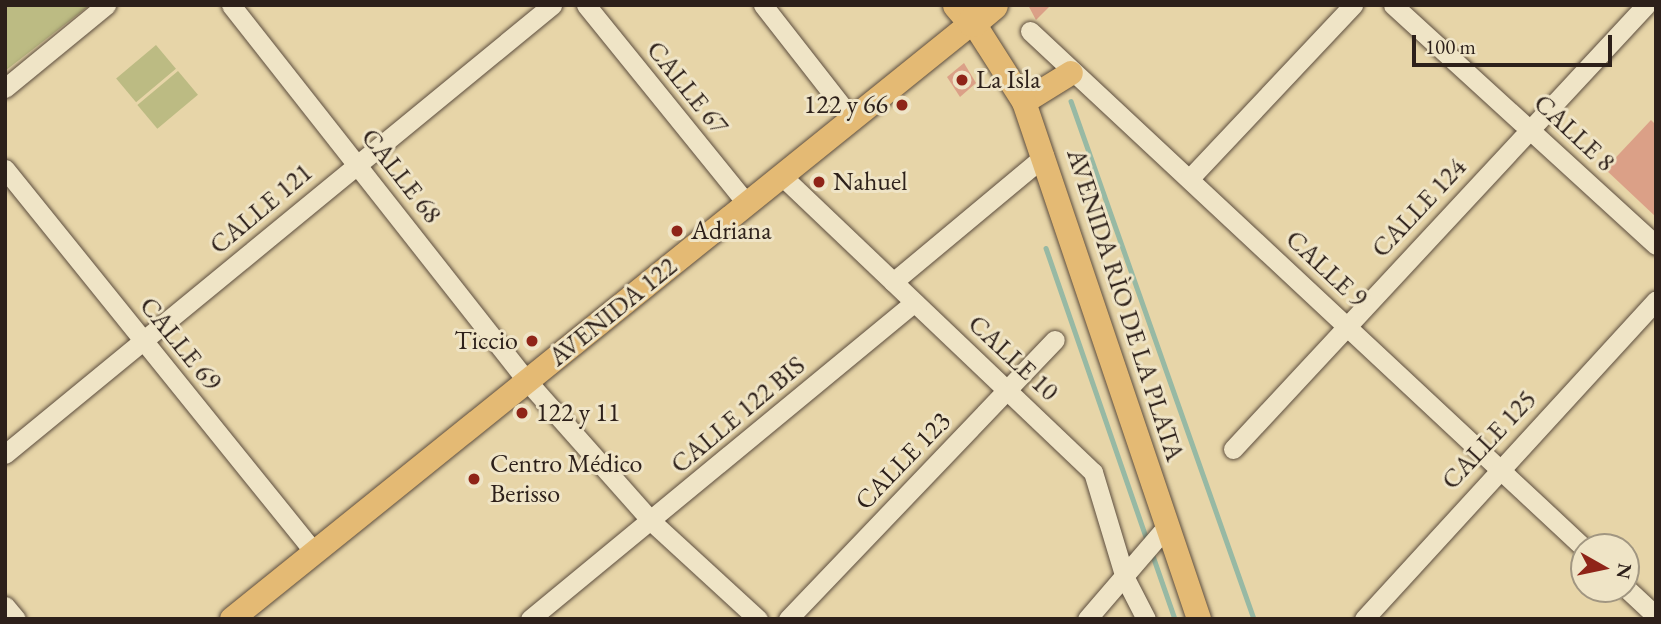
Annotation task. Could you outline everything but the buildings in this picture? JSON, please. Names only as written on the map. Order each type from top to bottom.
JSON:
[{"type":"main road","name":"AVENIDA 122","points":[[232,619],[852,120],[975,11]]},
{"type":"main road","name":"AVENIDA RÌO DE LA PLATA","points":[[975,11],[1024,102],[1044,156],[1161,533],[1199,619]]},
{"type":"main road","points":[[1024,102],[1071,73]]},
{"type":"street","points":[[5,88],[106,5]]},
{"type":"street","name":"CALLE 68","points":[[231,5],[527,381],[652,522],[758,619]]},
{"type":"street","name":"CALLE 121","points":[[5,454],[145,343],[357,162],[552,5]]},
{"type":"street","name":"CALLE 67","points":[[586,5],[747,204]]},
{"type":"street","points":[[763,5],[852,120]]},
{"type":"street","points":[[1190,178],[1353,5]]},
{"type":"street","name":"CALLE 8","points":[[1393,5],[1530,127],[1656,245]]},
{"type":"street","name":"CALLE 124","points":[[1233,449],[1530,127],[1647,5]]},
{"type":"street","name":"CALLE 9","points":[[1030,31],[1071,73],[1190,178],[1570,535]]},
{"type":"street","points":[[893,282],[1044,156]]},
{"type":"street","name":"CALLE 69","points":[[5,169],[314,552]]},
{"type":"street","name":"CALLE 10","points":[[782,176],[1008,388],[1093,472],[1131,571],[1146,619]]},
{"type":"street","name":"CALLE 125","points":[[1364,619],[1498,467],[1656,300]]},
{"type":"street","name":"CALLE 122 BIS","points":[[530,619],[652,522],[914,302]]},
{"type":"street","name":"CALLE 123","points":[[788,619],[1055,340]]},
{"type":"street","points":[[1087,619],[1161,533]]},
{"type":"street","points":[[1640,602],[1656,617]]},
{"type":"street","points":[[5,606],[16,619]]},
{"type":"shaded area","points":[[5,5],[90,5],[5,71]]},
{"type":"shaded area","points":[[156,45],[176,69],[136,102],[116,78]]},
{"type":"shaded area","points":[[178,71],[198,95],[157,129],[137,105]]},
{"type":"waterway","points":[[1071,101],[1254,619]]},
{"type":"waterway","points":[[1046,248],[1147,539]]},
{"type":"waterway","points":[[1152,553],[1175,619]]},
{"type":"place","name":"La Isla","points":[[962,80]]},
{"type":"place","name":"122 y 66","points":[[902,105]]},
{"type":"place","name":"Nahuel","points":[[819,182]]},
{"type":"place","name":"Adriana","points":[[677,231]]},
{"type":"place","name":"Ticcio","points":[[532,341]]},
{"type":"place","name":"122 y 11","points":[[522,413]]},
{"type":"place","name":"Centro Médico Berisso","points":[[474,479]]}]
